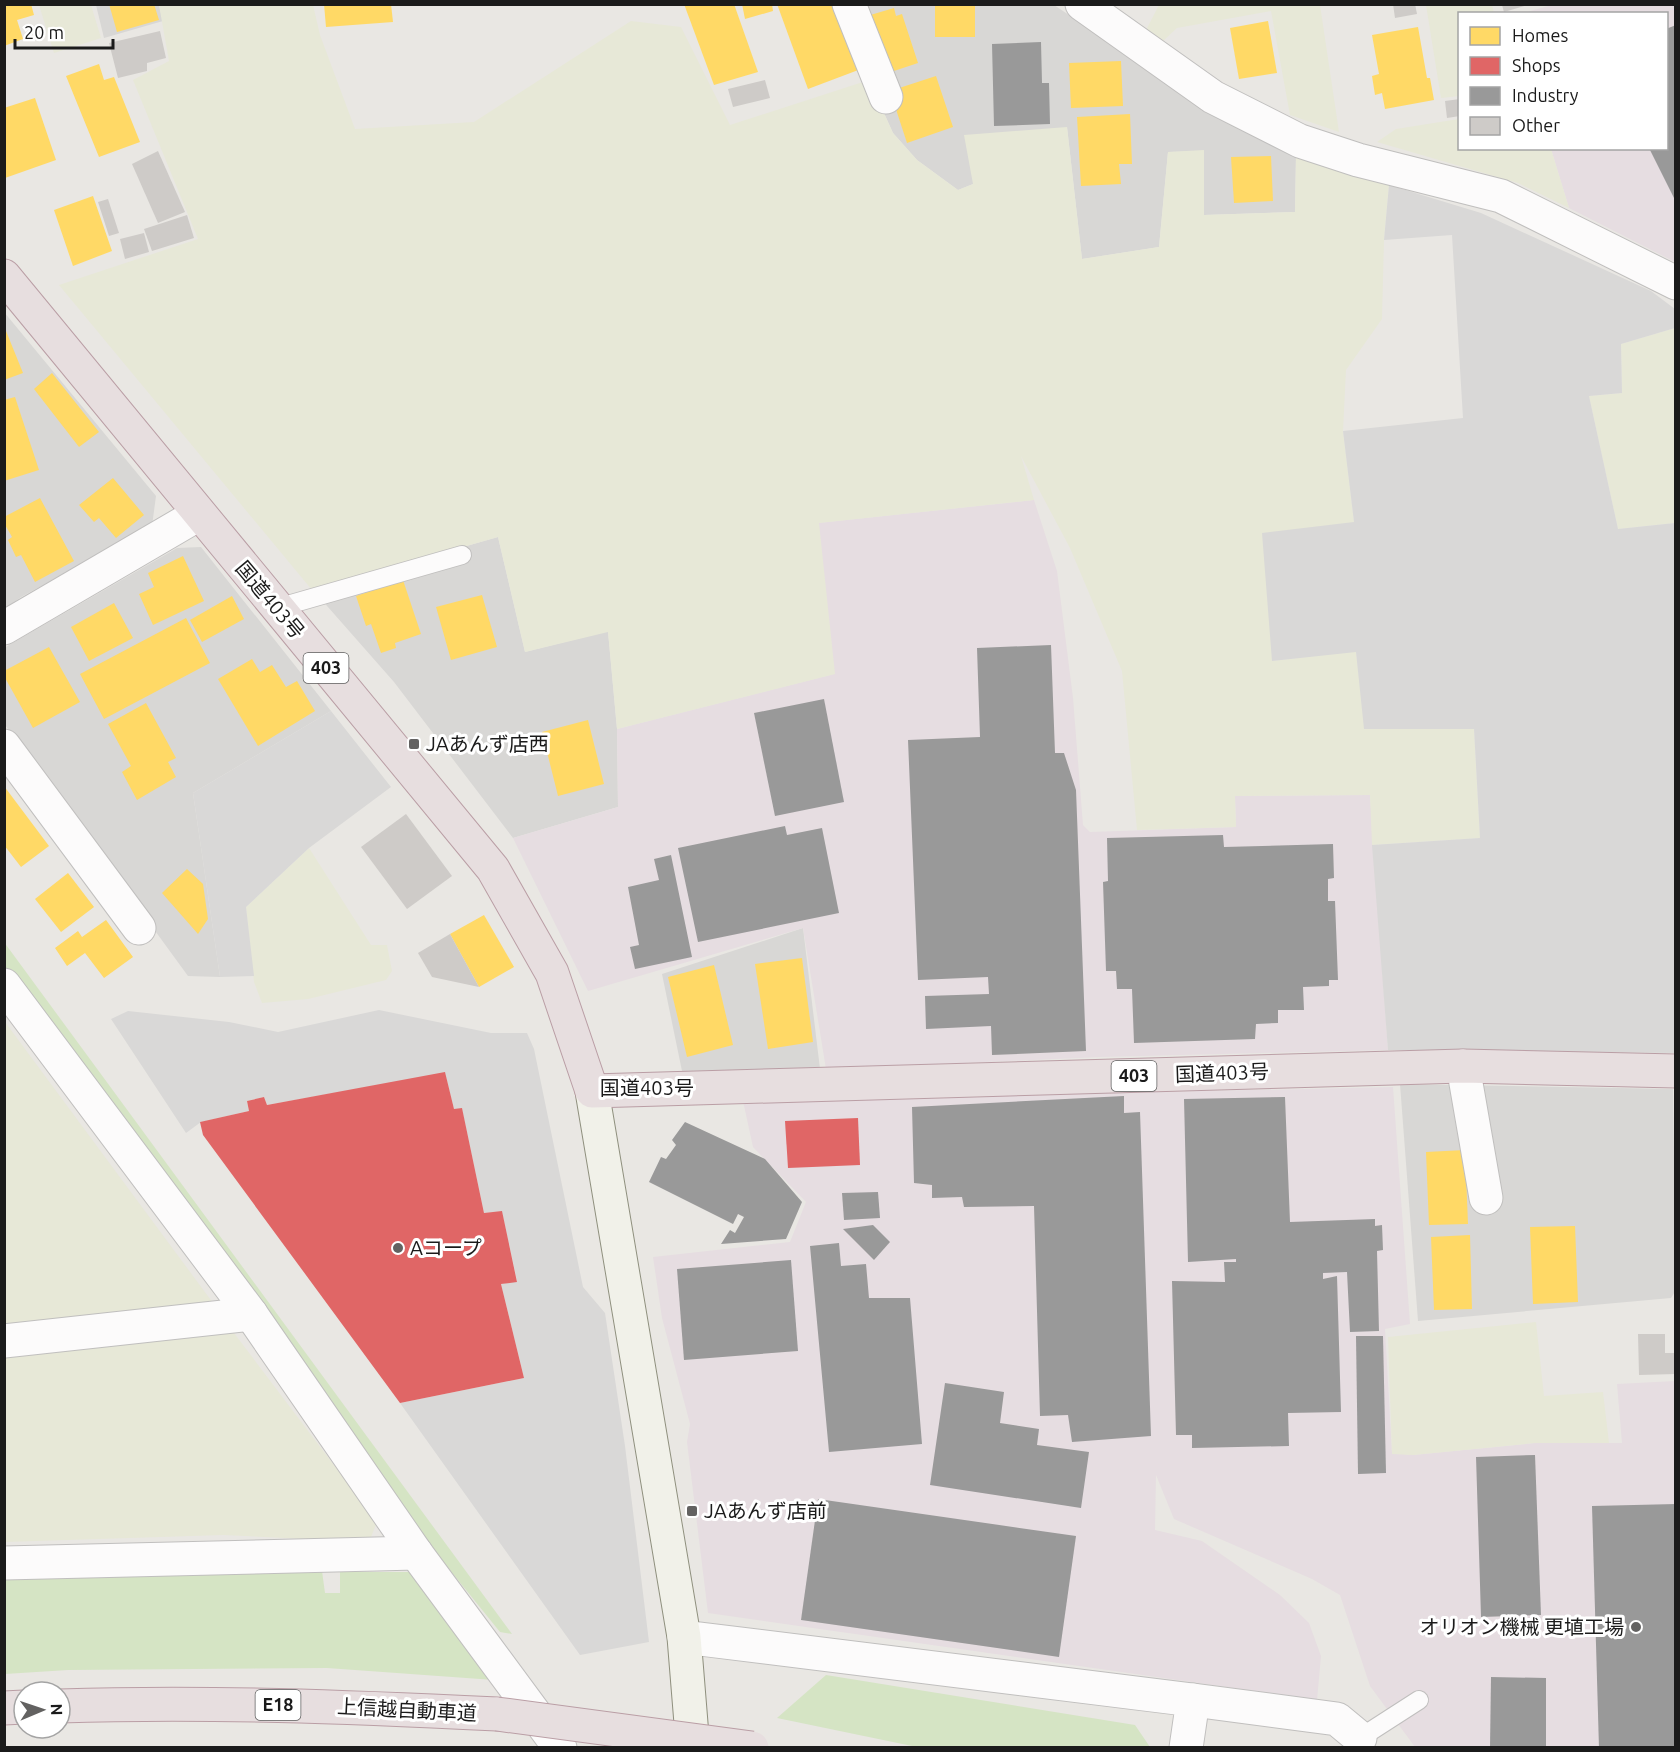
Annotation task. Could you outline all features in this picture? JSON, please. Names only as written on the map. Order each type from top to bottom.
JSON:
[{"type":"highway","name":"国道403号","points":[[4,276],[493,869],[552,973],[592,1091],[1463,1066],[1676,1071]]},
{"type":"highway","name":"上信越自動車道","points":[[72,1706],[320,1706],[496,1714],[635,1730],[752,1748]]},
{"type":"street","points":[[849,4],[886,98]]},
{"type":"street","points":[[1082,4],[1213,98],[1300,141],[1358,160],[1501,196],[1676,283]]},
{"type":"street","points":[[4,628],[199,514]]},
{"type":"street","points":[[4,746],[139,928]]},
{"type":"street","points":[[4,985],[251,1314],[416,1553],[560,1748]]},
{"type":"street","points":[[1463,1066],[1486,1198]]},
{"type":"street","points":[[592,1091],[684,1637],[693,1748]]},
{"type":"street","points":[[4,1341],[251,1314]]},
{"type":"street","points":[[4,1563],[416,1553]]},
{"type":"street","points":[[684,1637],[1337,1719],[1360,1738]]},
{"type":"street","points":[[1186,1748],[1193,1700]]},
{"type":"lane","points":[[277,608],[462,555]]},
{"type":"lane","points":[[1360,1738],[1419,1700]]},
{"type":"shaded area","points":[[96,5],[159,5],[163,21],[104,38]]},
{"type":"shaded area","points":[[853,5],[1054,5],[1132,57],[1296,155],[1295,212],[1204,215],[1204,151],[1168,152],[1159,247],[1082,259],[1067,127],[973,184],[958,190],[917,160],[893,133],[869,80]]},
{"type":"shaded area","points":[[1552,5],[1675,5],[1675,262],[1569,208],[1551,150],[1668,150],[1668,12],[1526,12]]},
{"type":"shaded area","points":[[1389,185],[1481,213],[1651,291],[1675,309],[1675,328],[1621,344],[1622,393],[1589,396],[1618,529],[1675,523],[1675,1053],[1388,1050],[1372,845],[1480,838],[1474,729],[1364,729],[1356,652],[1272,661],[1262,533],[1354,522],[1343,431],[1463,418],[1452,235],[1384,240]]},
{"type":"shaded area","points":[[4,312],[156,496],[152,526],[21,597],[5,609]]},
{"type":"shaded area","points":[[1034,500],[1057,571],[1073,698],[1083,825],[1090,832],[1236,827],[1235,796],[1370,795],[1388,1050],[1101,1057],[826,1069],[803,928],[588,991],[513,838],[618,807],[617,729],[834,674],[818,523]]},
{"type":"shaded area","points":[[498,537],[525,652],[608,631],[617,729],[618,807],[513,838],[394,682],[313,590]]},
{"type":"shaded area","points":[[201,547],[331,711],[193,793],[220,977],[188,976],[5,725],[4,648],[177,548]]},
{"type":"shaded area","points":[[331,711],[391,787],[309,848],[246,907],[254,976],[220,977],[193,793]]},
{"type":"shaded area","points":[[803,928],[820,1069],[682,1071],[662,974]]},
{"type":"shaded area","points":[[379,1010],[491,1033],[527,1033],[534,1049],[583,1287],[605,1313],[625,1446],[649,1642],[580,1655],[400,1403],[524,1378],[501,1284],[517,1281],[502,1212],[484,1213],[462,1109],[454,1109],[445,1073],[267,1105],[264,1097],[247,1101],[249,1111],[201,1122],[186,1133],[111,1019],[128,1011],[229,1022],[278,1032]]},
{"type":"shaded area","points":[[1400,1084],[1673,1089],[1676,1290],[1671,1298],[1418,1321]]},
{"type":"shaded area","points":[[1393,1087],[1410,1324],[1385,1329],[1392,1453],[1413,1455],[1535,1443],[1622,1443],[1617,1384],[1675,1381],[1675,1747],[1415,1747],[1370,1686],[1340,1595],[1312,1579],[1174,1519],[1156,1475],[1155,1530],[1202,1541],[1280,1595],[1309,1623],[1321,1656],[1317,1700],[708,1613],[687,1442],[690,1424],[662,1318],[653,1257],[790,1242],[806,1202],[753,1147],[743,1101]]},
{"type":"green space","points":[[39,5],[91,5],[101,38],[54,53]]},
{"type":"green space","points":[[159,5],[313,5],[320,35],[355,129],[474,122],[631,21],[681,27],[730,125],[869,80],[893,133],[917,160],[958,190],[973,184],[964,135],[1067,127],[1082,259],[1159,247],[1168,152],[1204,150],[1204,215],[1295,212],[1296,155],[1389,185],[1384,240],[1382,319],[1346,370],[1343,431],[1354,522],[1272,661],[1356,651],[1365,729],[1474,729],[1480,838],[1372,845],[1370,795],[1235,796],[1236,827],[1137,830],[1122,671],[1070,548],[1021,456],[1034,500],[819,523],[835,674],[617,729],[608,632],[525,652],[498,537],[312,590],[59,285],[198,239],[133,80],[169,61]]},
{"type":"green space","points":[[1159,5],[1320,5],[1339,132],[1290,115],[1271,11],[1177,28],[1162,42],[1146,30]]},
{"type":"green space","points":[[1426,5],[1492,5],[1494,12],[1458,12],[1458,96],[1441,98]]},
{"type":"green space","points":[[1458,119],[1458,150],[1551,150],[1569,208],[1518,183],[1377,142],[1396,129]]},
{"type":"green space","points":[[1675,328],[1675,523],[1618,529],[1589,396],[1622,393],[1621,344]]},
{"type":"green space","points":[[309,848],[371,945],[387,945],[392,971],[386,980],[308,999],[262,1003],[254,982],[246,907]]},
{"type":"green space","points":[[4,942],[512,1634],[500,1632],[432,1548],[5,970]]},
{"type":"green space","points":[[5,1022],[213,1303],[5,1325]]},
{"type":"green space","points":[[1536,1322],[1544,1396],[1603,1392],[1609,1443],[1535,1443],[1413,1455],[1392,1454],[1388,1337]]},
{"type":"green space","points":[[203,1331],[234,1333],[377,1522],[369,1542],[223,1535],[5,1542],[4,1354]]},
{"type":"green space","points":[[322,1571],[325,1593],[340,1593],[340,1572],[417,1572],[494,1680],[327,1668],[68,1670],[5,1674],[5,1578]]},
{"type":"green space","points":[[826,1675],[1135,1725],[1150,1747],[917,1747],[777,1718]]},
{"type":"building: Homes","points":[[4,4],[31,4],[34,15],[17,20],[23,39],[4,46]]},
{"type":"building: Homes","points":[[109,4],[154,4],[159,20],[117,32]]},
{"type":"building: Homes","points":[[324,4],[391,4],[393,22],[326,27]]},
{"type":"building: Homes","points":[[684,4],[734,4],[758,72],[714,85]]},
{"type":"building: Homes","points":[[742,4],[772,4],[773,11],[745,19]]},
{"type":"building: Homes","points":[[777,4],[835,4],[861,69],[808,89]]},
{"type":"building: Homes","points":[[935,5],[975,5],[975,37],[935,37]]},
{"type":"building: Homes","points":[[894,8],[896,16],[902,14],[918,63],[885,74],[867,16]]},
{"type":"building: Homes","points":[[1268,21],[1277,73],[1239,79],[1230,28]]},
{"type":"building: Homes","points":[[1418,27],[1427,78],[1430,78],[1434,100],[1385,109],[1382,93],[1375,95],[1372,76],[1379,74],[1372,35]]},
{"type":"building: Homes","points":[[1121,61],[1123,106],[1071,108],[1069,63]]},
{"type":"building: Homes","points":[[99,64],[104,80],[114,77],[140,142],[99,157],[66,76]]},
{"type":"building: Homes","points":[[936,76],[953,127],[907,143],[890,91]]},
{"type":"building: Homes","points":[[35,98],[56,160],[5,178],[4,108]]},
{"type":"building: Homes","points":[[1130,114],[1132,164],[1119,164],[1121,184],[1081,186],[1077,117]]},
{"type":"building: Homes","points":[[1271,156],[1273,201],[1234,203],[1231,157]]},
{"type":"building: Homes","points":[[93,196],[112,251],[73,266],[54,210]]},
{"type":"building: Homes","points":[[4,326],[23,373],[4,380]]},
{"type":"building: Homes","points":[[52,373],[99,432],[79,447],[34,389]]},
{"type":"building: Homes","points":[[15,397],[39,470],[4,481],[4,400]]},
{"type":"building: Homes","points":[[113,478],[144,515],[116,538],[99,518],[94,522],[79,505]]},
{"type":"building: Homes","points":[[40,498],[74,561],[35,582],[21,555],[16,557],[8,540],[12,537],[4,523],[4,517]]},
{"type":"building: Homes","points":[[183,556],[204,601],[153,625],[139,594],[154,587],[148,573]]},
{"type":"building: Homes","points":[[403,580],[421,634],[395,643],[396,648],[381,653],[371,624],[366,626],[356,596]]},
{"type":"building: Homes","points":[[482,595],[497,647],[451,660],[436,607]]},
{"type":"building: Homes","points":[[232,596],[244,619],[202,642],[190,620]]},
{"type":"building: Homes","points":[[114,603],[133,638],[89,661],[71,627]]},
{"type":"building: Homes","points":[[186,618],[210,663],[104,719],[80,674]]},
{"type":"building: Homes","points":[[49,647],[80,702],[33,728],[4,676],[4,671]]},
{"type":"building: Homes","points":[[252,659],[260,672],[272,665],[286,687],[297,681],[315,711],[258,746],[218,679]]},
{"type":"building: Homes","points":[[146,703],[176,758],[168,762],[176,777],[137,800],[122,772],[131,766],[108,724]]},
{"type":"building: Homes","points":[[588,720],[604,784],[558,796],[542,732]]},
{"type":"building: Homes","points":[[4,786],[49,846],[21,867],[4,845]]},
{"type":"building: Homes","points":[[187,869],[203,884],[208,919],[198,934],[162,893]]},
{"type":"building: Homes","points":[[68,873],[94,907],[61,932],[35,899]]},
{"type":"building: Homes","points":[[484,915],[514,967],[479,987],[450,934]]},
{"type":"building: Homes","points":[[106,920],[133,957],[104,978],[85,953],[67,966],[55,948],[78,931],[82,937]]},
{"type":"building: Homes","points":[[802,958],[813,1042],[768,1049],[755,964]]},
{"type":"building: Homes","points":[[714,965],[733,1045],[687,1057],[668,977]]},
{"type":"building: Homes","points":[[1465,1150],[1468,1224],[1429,1225],[1426,1152]]},
{"type":"building: Homes","points":[[1575,1226],[1578,1302],[1533,1304],[1530,1227]]},
{"type":"building: Homes","points":[[1470,1235],[1472,1309],[1434,1310],[1431,1237]]},
{"type":"building: Shops","name":"Aコープ","points":[[445,1072],[454,1109],[462,1108],[484,1213],[502,1211],[517,1282],[501,1284],[524,1378],[400,1403],[203,1135],[200,1122],[249,1111],[247,1101],[264,1097],[267,1105]]},
{"type":"building: Shops","points":[[858,1118],[860,1165],[788,1168],[785,1121]]},
{"type":"building: Industry","points":[[1676,25],[1676,202],[1650,150],[1668,150],[1668,28]]},
{"type":"building: Industry","points":[[1041,42],[1042,83],[1049,83],[1050,124],[994,126],[992,44]]},
{"type":"building: Industry","points":[[1051,645],[1055,753],[1064,753],[1076,790],[1086,1051],[992,1055],[991,1026],[926,1029],[925,996],[989,994],[988,977],[918,980],[908,740],[980,737],[977,648]]},
{"type":"building: Industry","points":[[824,699],[844,802],[775,816],[754,713]]},
{"type":"building: Industry","points":[[785,826],[787,835],[822,828],[839,913],[698,942],[678,848]]},
{"type":"building: Industry","points":[[1223,835],[1224,847],[1333,844],[1334,878],[1328,879],[1328,901],[1335,901],[1338,980],[1329,980],[1329,986],[1303,987],[1304,1010],[1278,1010],[1278,1023],[1256,1024],[1255,1039],[1134,1043],[1132,989],[1117,989],[1116,971],[1106,971],[1103,882],[1108,881],[1107,838]]},
{"type":"building: Industry","points":[[671,855],[692,957],[635,969],[630,947],[639,945],[628,887],[659,880],[654,859]]},
{"type":"building: Industry","points":[[1124,1096],[1124,1113],[1140,1112],[1151,1436],[1072,1442],[1068,1415],[1040,1416],[1034,1206],[964,1207],[962,1197],[932,1198],[932,1185],[914,1183],[912,1107]]},
{"type":"building: Industry","points":[[1285,1097],[1290,1222],[1375,1219],[1375,1226],[1382,1225],[1383,1250],[1377,1251],[1379,1331],[1350,1332],[1347,1272],[1323,1273],[1323,1279],[1337,1276],[1341,1412],[1288,1413],[1289,1446],[1192,1448],[1192,1435],[1176,1435],[1172,1281],[1225,1282],[1224,1262],[1236,1262],[1236,1259],[1188,1262],[1184,1099]]},
{"type":"building: Industry","points":[[685,1122],[765,1159],[802,1202],[786,1239],[721,1244],[730,1230],[735,1233],[744,1217],[738,1214],[733,1224],[649,1182],[661,1157],[666,1159],[676,1145],[672,1140]]},
{"type":"building: Industry","points":[[878,1192],[880,1218],[844,1220],[842,1193]]},
{"type":"building: Industry","points":[[873,1225],[890,1242],[874,1260],[843,1229]]},
{"type":"building: Industry","points":[[839,1243],[841,1266],[866,1264],[869,1298],[910,1298],[922,1444],[829,1452],[810,1246]]},
{"type":"building: Industry","points":[[791,1260],[798,1351],[684,1360],[677,1269]]},
{"type":"building: Industry","points":[[1356,1336],[1383,1336],[1386,1473],[1358,1474]]},
{"type":"building: Industry","points":[[945,1383],[1004,1392],[1000,1423],[1039,1429],[1037,1445],[1089,1452],[1081,1508],[930,1485]]},
{"type":"building: Industry","points":[[1535,1455],[1541,1615],[1481,1617],[1476,1457]]},
{"type":"building: Industry","points":[[818,1499],[1076,1536],[1059,1657],[801,1620]]},
{"type":"building: Industry","name":"オリオン機械 更埴工場","points":[[1676,1504],[1676,1748],[1599,1748],[1592,1506]]},
{"type":"building: Industry","points":[[1491,1677],[1546,1678],[1546,1748],[1490,1748]]},
{"type":"building: Other","points":[[1393,4],[1415,4],[1417,14],[1395,18]]},
{"type":"building: Other","points":[[1502,5],[1528,5],[1504,12]]},
{"type":"building: Other","points":[[160,31],[166,58],[147,63],[147,71],[118,78],[109,43]]},
{"type":"building: Other","points":[[765,80],[770,98],[733,107],[728,89]]},
{"type":"building: Other","points":[[1458,99],[1458,116],[1447,118],[1445,101]]},
{"type":"building: Other","points":[[158,151],[185,212],[158,223],[132,164]]},
{"type":"building: Other","points":[[108,199],[119,233],[109,236],[98,202]]},
{"type":"building: Other","points":[[187,215],[194,238],[152,251],[144,229]]},
{"type":"building: Other","points":[[144,233],[149,252],[125,259],[120,239]]},
{"type":"building: Other","points":[[406,814],[452,876],[407,909],[361,847]]},
{"type":"building: Other","points":[[450,934],[479,987],[432,977],[418,953]]},
{"type":"building: Other","points":[[1638,1334],[1665,1334],[1665,1353],[1676,1353],[1676,1374],[1639,1375]]},
{"type":"place","name":"JAあんず店西","points":[[414,744]]},
{"type":"place","name":"Aコープ","points":[[398,1248]]},
{"type":"place","name":"JAあんず店前","points":[[692,1511]]},
{"type":"place","name":"オリオン機械 更埴工場","points":[[1636,1627]]}]
